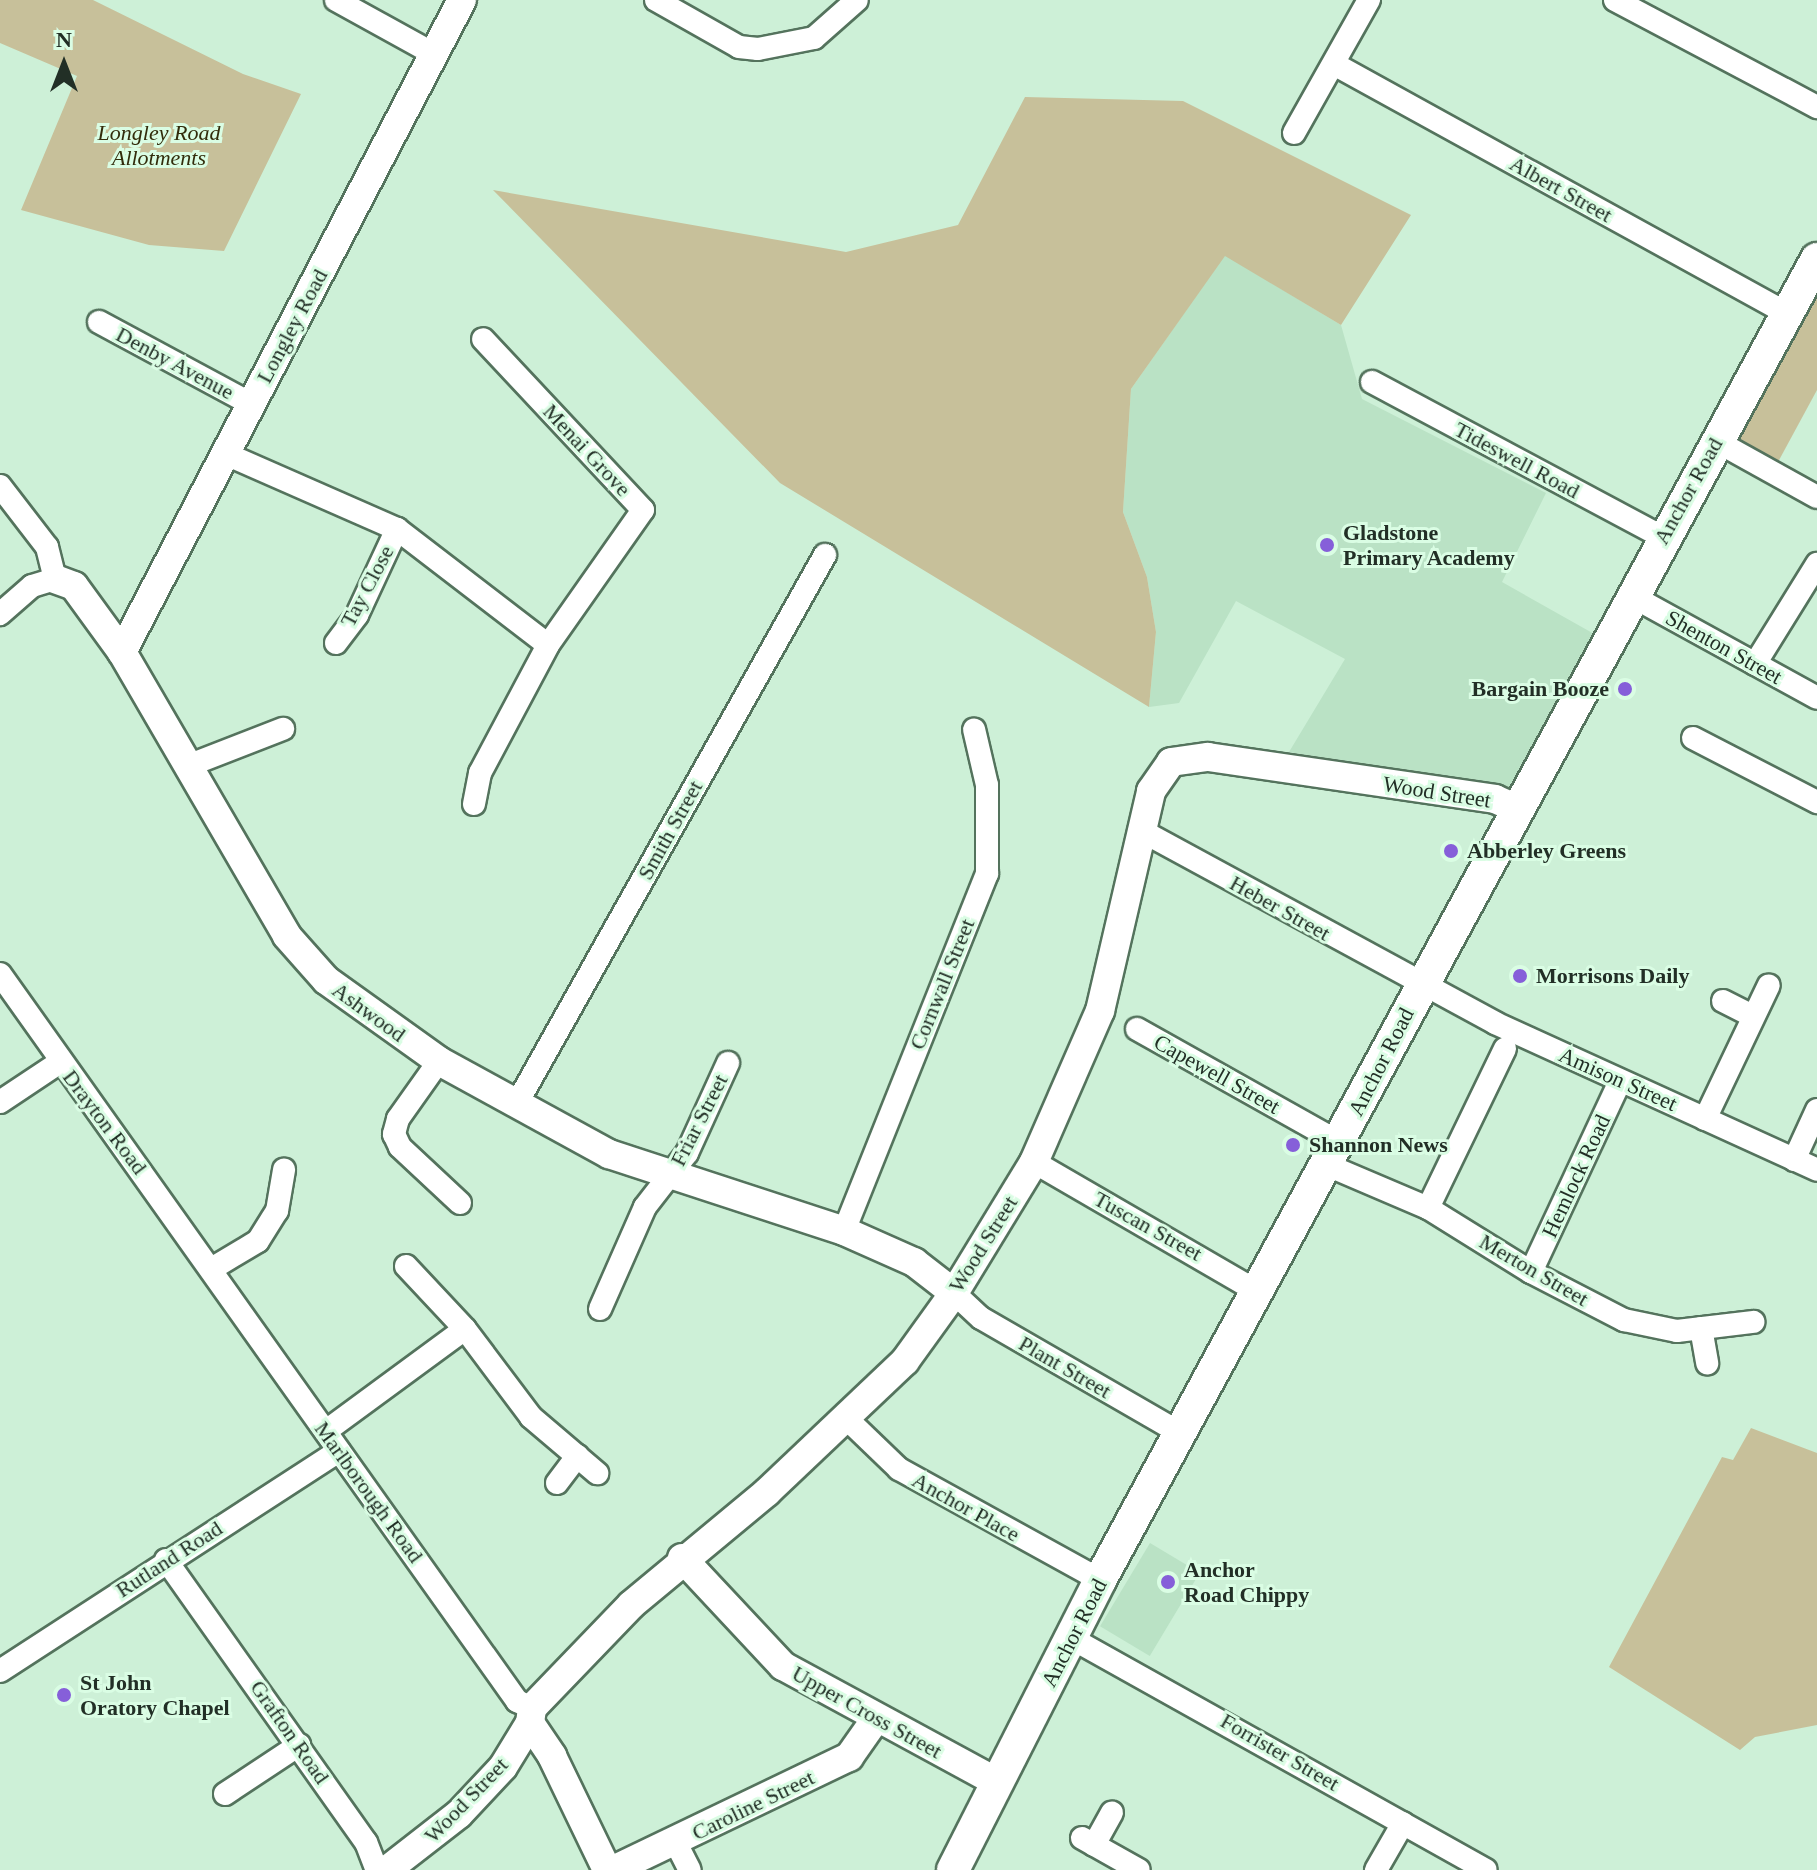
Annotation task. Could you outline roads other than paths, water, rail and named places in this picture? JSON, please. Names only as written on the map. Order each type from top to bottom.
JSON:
[{"type":"main road","name":"Anchor Road","points":[[953,1870],[1100,1580],[1260,1293],[1630,595],[1817,259]]},
{"type":"street","points":[[336,0],[434,54]]},
{"type":"street","name":"Longley Road","points":[[122,652],[462,0]]},
{"type":"street","points":[[656,0],[739,47],[758,49],[814,38],[857,0]]},
{"type":"street","points":[[1294,133],[1369,0]]},
{"type":"street","points":[[1615,0],[1817,107]]},
{"type":"street","name":"Albert Street","points":[[1334,64],[1788,314]]},
{"type":"street","name":"Denby Avenue","points":[[99,322],[251,404]]},
{"type":"street","name":"Menai Grove","points":[[474,804],[480,773],[548,645],[643,510],[483,339]]},
{"type":"street","name":"Tideswell Road","points":[[1372,382],[1662,537]]},
{"type":"street","points":[[1716,441],[1817,497]]},
{"type":"street","points":[[226,454],[397,529],[548,645]]},
{"type":"street","points":[[0,486],[47,547],[55,579],[32,586],[0,614]]},
{"type":"street","name":"Tay Close","points":[[336,643],[357,615],[397,529]]},
{"type":"street","name":"Smith Street","points":[[516,1105],[825,555]]},
{"type":"street","points":[[1755,664],[1817,564]]},
{"type":"street","name":"Ashwood","points":[[55,579],[74,586],[122,652],[287,936],[326,980],[439,1061],[609,1154],[669,1176],[768,1202],[844,1231],[914,1262],[954,1293]]},
{"type":"street","name":"Shenton Street","points":[[1630,595],[1817,698]]},
{"type":"street","points":[[190,765],[283,729]]},
{"type":"street","name":"Cornwall Street","points":[[844,1231],[987,874],[987,785],[974,729]]},
{"type":"street","points":[[1693,738],[1817,802]]},
{"type":"street","name":"Wood Street","points":[[387,1870],[459,1814],[503,1767],[531,1715],[682,1558],[767,1492],[905,1361],[954,1293],[1034,1162],[1100,1011],[1151,791],[1171,762],[1182,758],[1208,757],[1495,799],[1517,809]]},
{"type":"street","name":"Heber Street","points":[[1140,830],[1421,985]]},
{"type":"street","name":"Drayton Road","points":[[0,974],[60,1062],[213,1268]]},
{"type":"street","name":"Amison Street","points":[[1421,985],[1620,1081],[1817,1170]]},
{"type":"street","points":[[1705,1119],[1751,1015],[1769,985]]},
{"type":"street","points":[[1723,1001],[1751,1015]]},
{"type":"street","name":"Capewell Street","points":[[1137,1029],[1333,1154]]},
{"type":"street","points":[[1428,1208],[1505,1049]]},
{"type":"street","points":[[439,1061],[398,1119],[394,1134],[400,1147],[460,1203]]},
{"type":"street","points":[[0,1102],[60,1062]]},
{"type":"street","name":"Friar Street","points":[[600,1309],[645,1207],[687,1153],[728,1063]]},
{"type":"street","name":"Hemlock Road","points":[[1531,1272],[1620,1081]]},
{"type":"street","points":[[1794,1160],[1817,1110]]},
{"type":"street","name":"Merton Street","points":[[1333,1154],[1531,1272],[1624,1320],[1677,1331],[1753,1322]]},
{"type":"street","name":"Tuscan Street","points":[[1034,1162],[1260,1293]]},
{"type":"street","points":[[213,1268],[258,1241],[277,1211],[284,1170]]},
{"type":"street","points":[[406,1266],[465,1329],[531,1417],[597,1473]]},
{"type":"street","name":"Marlborough Road","points":[[213,1268],[339,1451],[517,1701],[531,1715]]},
{"type":"street","name":"Plant Street","points":[[954,1293],[981,1318],[1182,1434]]},
{"type":"street","points":[[1701,1328],[1707,1363]]},
{"type":"street","points":[[326,1431],[465,1329]]},
{"type":"street","name":"Anchor Place","points":[[845,1417],[899,1469],[1100,1580]]},
{"type":"street","name":"Rutland Road","points":[[0,1671],[166,1560],[339,1451]]},
{"type":"street","points":[[557,1483],[577,1456]]},
{"type":"street","name":"Upper Cross Street","points":[[682,1558],[783,1666],[875,1720],[997,1782]]},
{"type":"street","name":"Grafton Road","points":[[166,1560],[366,1842],[377,1870]]},
{"type":"street","name":"Forrister Street","points":[[1071,1638],[1486,1870]]},
{"type":"street","points":[[531,1715],[607,1870]]},
{"type":"street","name":"Caroline Street","points":[[613,1870],[676,1843],[849,1757],[875,1720]]},
{"type":"street","points":[[225,1794],[299,1745]]},
{"type":"street","points":[[1112,1813],[1088,1841],[1139,1870]]},
{"type":"street","points":[[1376,1870],[1403,1823]]},
{"type":"street","points":[[676,1843],[690,1870]]},
{"type":"place","name":"Gladstone Primary Academy","points":[[1327,545]]},
{"type":"place","name":"Bargain Booze","points":[[1625,689]]},
{"type":"place","name":"Abberley Greens","points":[[1451,851]]},
{"type":"place","name":"Morrisons Daily","points":[[1520,976]]},
{"type":"place","name":"Shannon News","points":[[1293,1145]]},
{"type":"place","name":"Anchor Road Chippy","points":[[1168,1582]]},
{"type":"place","name":"St John Oratory Chapel","points":[[64,1695]]},
{"type":"park label","name":"Longley Road Allotments","points":[[159,144]]}]
